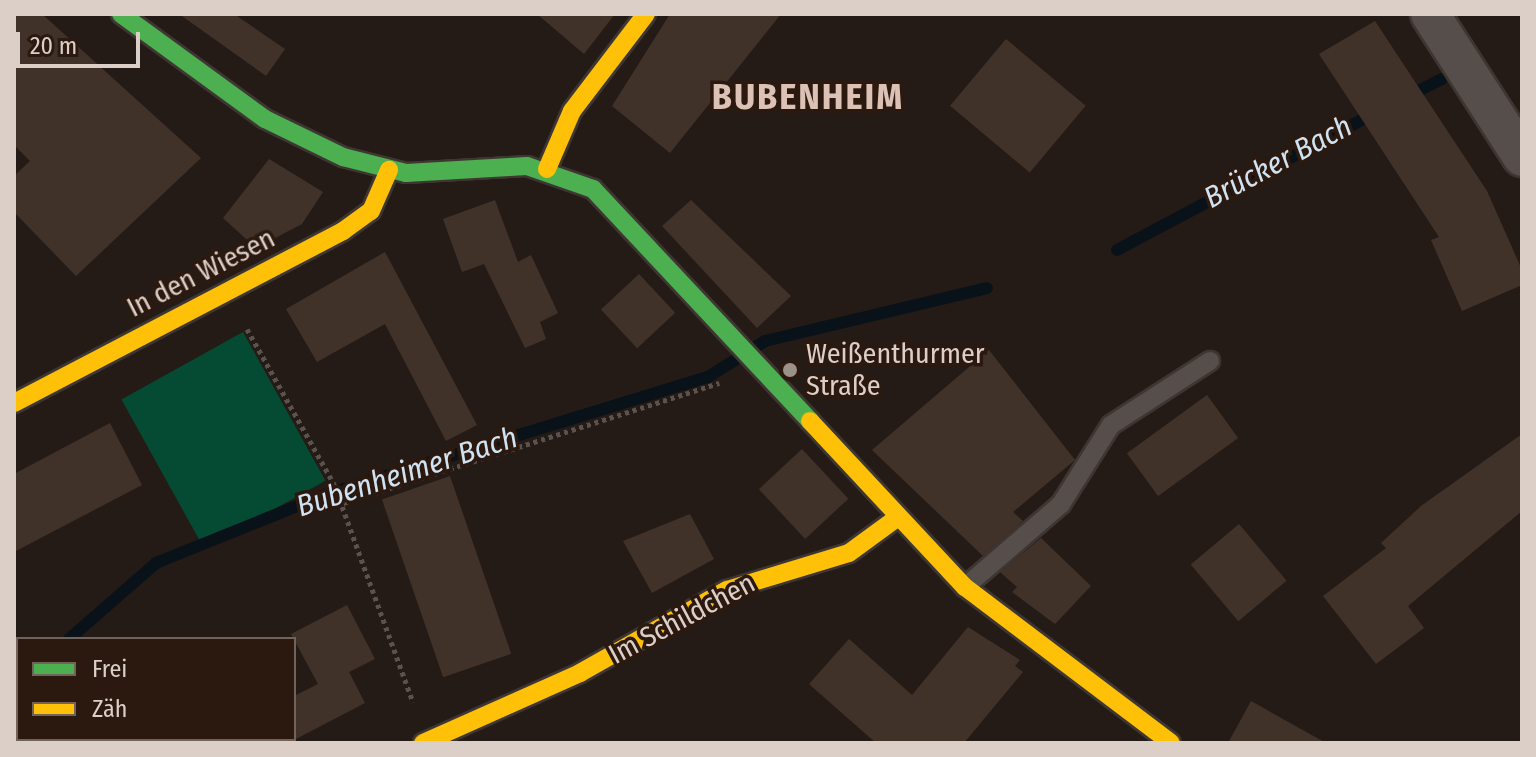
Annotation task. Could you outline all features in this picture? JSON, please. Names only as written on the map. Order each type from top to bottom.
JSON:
[{"type":"main road","points":[[121,14],[265,119],[319,148],[389,170],[547,169],[578,180],[605,201],[965,587],[1171,743]]},
{"type":"main road","points":[[547,169],[572,111],[646,14]]},
{"type":"main road","name":"In den Wiesen","points":[[14,403],[359,221],[379,199],[389,170]]},
{"type":"main road","name":"Im Schildchen","points":[[425,742],[468,734],[727,590],[849,553],[898,517]]},
{"type":"street","points":[[1430,14],[1522,157]]},
{"type":"lane","points":[[965,587],[1061,504],[1111,425],[1210,361]]},
{"type":"path","points":[[226,291],[334,484],[425,742]]},
{"type":"path","points":[[341,501],[760,370]]},
{"type":"green space","points":[[243,332],[325,481],[204,548],[121,399]]},
{"type":"building","points":[[14,14],[42,14],[201,158],[76,276],[14,212],[14,176],[30,161],[14,145]]},
{"type":"building","points":[[179,14],[234,14],[285,49],[266,76]]},
{"type":"building","points":[[537,14],[615,14],[584,54]]},
{"type":"building","points":[[670,14],[781,14],[670,153],[612,106]]},
{"type":"building","points":[[1375,21],[1487,191],[1522,270],[1522,285],[1462,311],[1431,240],[1439,237],[1319,54]]},
{"type":"building","points":[[1006,39],[1086,106],[1030,172],[950,106]]},
{"type":"building","points":[[269,159],[323,192],[302,224],[256,248],[223,218]]},
{"type":"building","points":[[495,200],[518,262],[531,255],[558,313],[540,322],[546,339],[525,348],[484,264],[462,272],[443,219]]},
{"type":"building","points":[[691,200],[791,296],[757,328],[662,226]]},
{"type":"building","points":[[385,252],[477,425],[446,441],[385,324],[317,362],[286,309]]},
{"type":"building","points":[[639,274],[675,313],[637,348],[601,309]]},
{"type":"building","points":[[989,350],[1075,460],[1013,512],[1023,521],[983,556],[872,450]]},
{"type":"building","points":[[1207,395],[1238,438],[1158,496],[1127,453]]},
{"type":"building","points":[[110,423],[142,485],[14,552],[14,474]]},
{"type":"building","points":[[1522,434],[1522,511],[1408,606],[1424,628],[1376,664],[1323,596],[1386,548],[1381,543],[1421,506]]},
{"type":"building","points":[[802,449],[848,499],[805,539],[759,489]]},
{"type":"building","points":[[450,476],[511,654],[443,677],[382,499]]},
{"type":"building","points":[[690,514],[714,559],[652,593],[623,541]]},
{"type":"building","points":[[1239,524],[1287,581],[1238,621],[1191,564]]},
{"type":"building","points":[[1041,538],[1091,586],[1055,624],[1012,592],[1017,587],[1000,572]]},
{"type":"building","points":[[347,605],[375,659],[349,672],[365,703],[296,739],[296,695],[318,684],[296,643],[296,637],[291,634]]},
{"type":"building","points":[[968,627],[1020,660],[1015,666],[1023,672],[964,743],[876,743],[809,684],[849,639],[912,695]]},
{"type":"building","points":[[1251,701],[1326,743],[1228,743]]},
{"type":"waterway","name":"Brücker Bach","points":[[1406,97],[1442,79]]},
{"type":"waterway","name":"Brücker Bach","points":[[1117,250],[1375,113]]},
{"type":"waterway","name":"Bubenheimer Bach","points":[[71,637],[156,563],[324,495],[708,377],[765,341],[987,288]]},
{"type":"traffic: fast","points":[[121,14],[265,119],[343,157],[406,173],[527,166],[593,189],[810,421]]},
{"type":"traffic: slow","points":[[547,169],[572,111],[646,14]]},
{"type":"traffic: slow","points":[[14,403],[343,231],[371,211],[389,170]]},
{"type":"traffic: slow","points":[[810,421],[965,587],[1171,743]]},
{"type":"traffic: slow","points":[[423,743],[580,673],[727,590],[849,553],[898,517]]},
{"type":"place","name":"Weißenthurmer Straße","points":[[790,370]]},
{"type":"district","name":"BUBENHEIM","points":[[808,98]]}]
